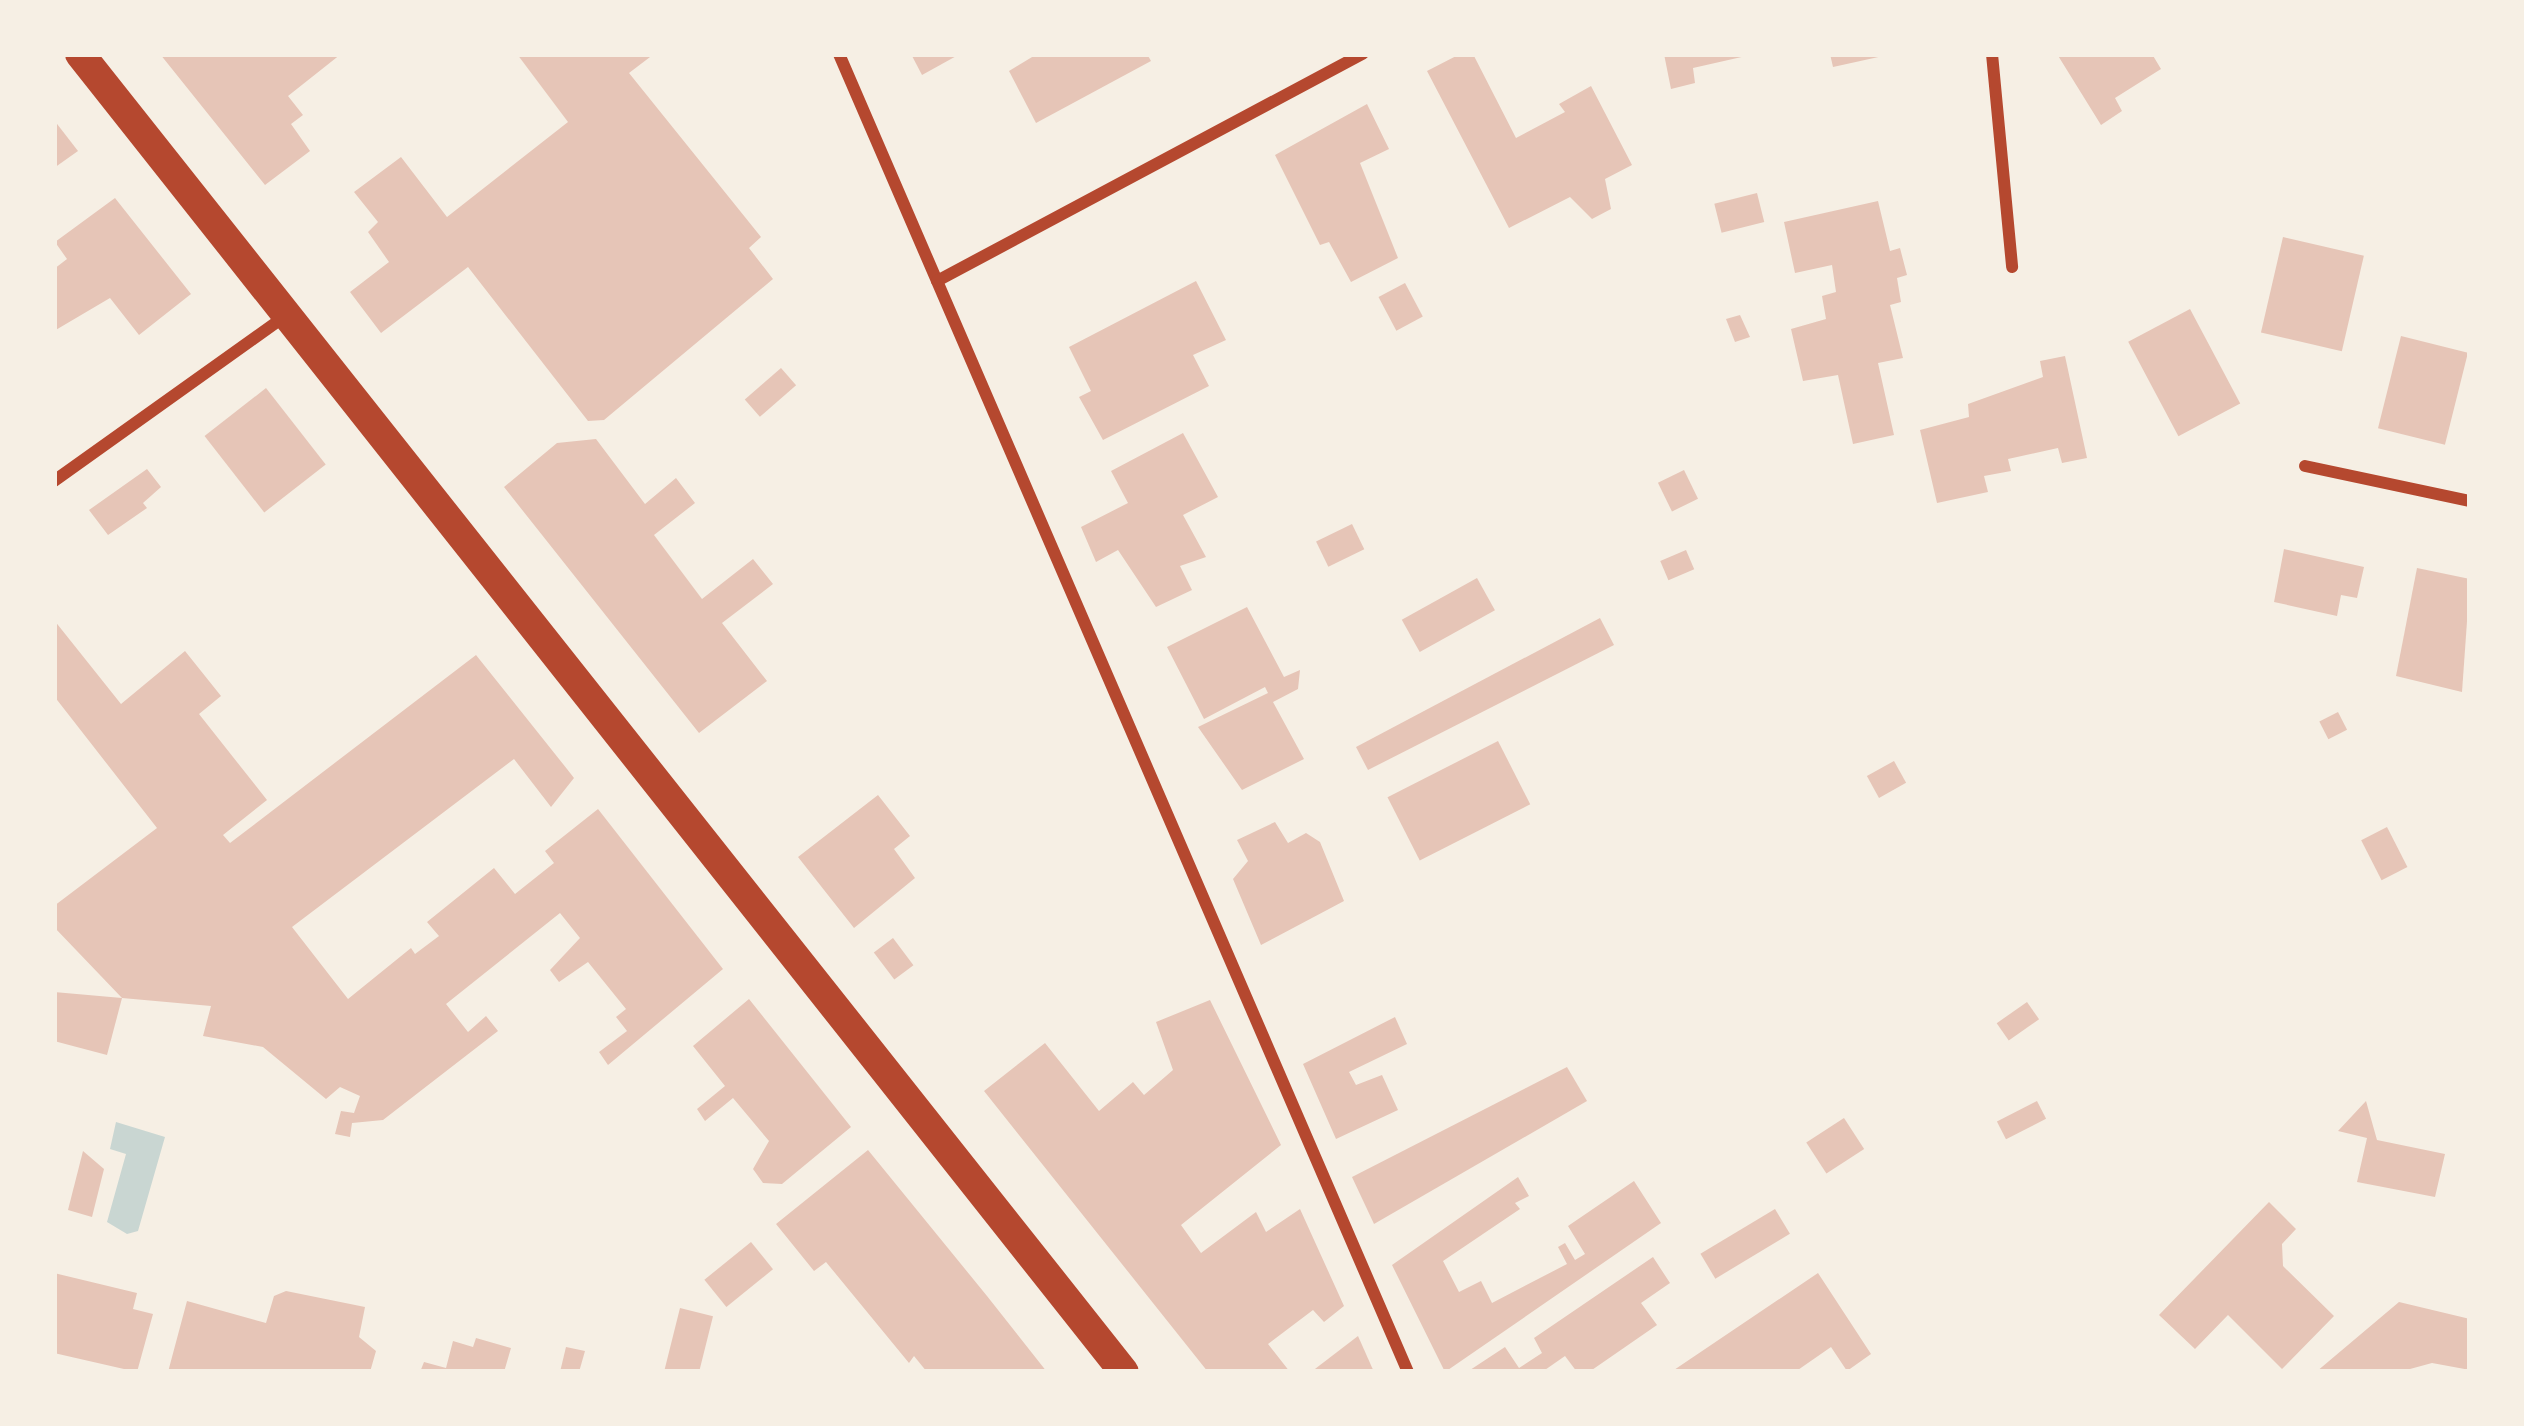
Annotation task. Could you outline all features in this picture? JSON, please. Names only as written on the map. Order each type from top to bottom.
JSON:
[{"type":"main road","points":[[80,54],[1124,1372]]},
{"type":"street","points":[[839,54],[1408,1372]]},
{"type":"street","points":[[937,281],[1363,54]]},
{"type":"street","points":[[1992,54],[2012,267]]},
{"type":"street","points":[[54,481],[287,315]]},
{"type":"street","points":[[2305,466],[2470,501]]},
{"type":"shaded area","points":[[116,1122],[165,1137],[138,1231],[127,1234],[107,1222],[126,1154],[110,1149]]},
{"type":"building","points":[[160,54],[341,54],[288,96],[303,115],[291,124],[310,151],[265,185]]},
{"type":"building","points":[[517,54],[654,54],[629,73],[761,237],[749,248],[773,279],[604,420],[588,421],[468,267],[381,333],[350,292],[389,262],[368,232],[378,222],[354,192],[401,157],[447,217],[568,122]]},
{"type":"building","points":[[911,54],[960,54],[922,75]]},
{"type":"building","points":[[1037,54],[1147,54],[1151,61],[1036,123],[1009,71]]},
{"type":"building","points":[[1460,54],[1473,54],[1516,138],[1565,112],[1559,104],[1591,86],[1632,165],[1605,179],[1611,209],[1592,219],[1570,197],[1509,228],[1427,71]]},
{"type":"building","points":[[1664,54],[1746,56],[1693,68],[1695,83],[1671,89]]},
{"type":"building","points":[[1830,54],[1883,54],[1883,56],[1833,67]]},
{"type":"building","points":[[2057,54],[2152,54],[2161,69],[2115,98],[2122,111],[2101,125]]},
{"type":"building","points":[[1367,104],[1389,149],[1360,163],[1398,258],[1351,282],[1329,242],[1320,245],[1275,155]]},
{"type":"building","points":[[54,120],[78,151],[54,168]]},
{"type":"building","points":[[1757,193],[1764,222],[1722,233],[1714,204]]},
{"type":"building","points":[[115,198],[191,294],[139,335],[110,298],[54,331],[54,269],[67,259],[55,242]]},
{"type":"building","points":[[1878,201],[1890,251],[1900,248],[1907,275],[1897,278],[1901,302],[1890,305],[1903,358],[1878,363],[1894,435],[1853,444],[1838,375],[1803,381],[1791,329],[1826,319],[1822,296],[1836,292],[1832,265],[1795,273],[1784,222]]},
{"type":"building","points":[[2283,237],[2364,256],[2342,351],[2261,332]]},
{"type":"building","points":[[1196,281],[1226,340],[1193,355],[1209,386],[1103,440],[1079,397],[1091,391],[1069,347]]},
{"type":"building","points":[[1405,283],[1423,317],[1396,331],[1379,297]]},
{"type":"building","points":[[2190,309],[2240,403],[2178,436],[2128,342]]},
{"type":"building","points":[[1740,315],[1750,337],[1735,342],[1726,319]]},
{"type":"building","points":[[2401,336],[2468,353],[2445,445],[2378,428]]},
{"type":"building","points":[[2065,356],[2087,458],[2062,463],[2058,448],[2008,459],[2011,471],[1984,476],[1988,492],[1937,503],[1920,430],[1969,417],[1968,404],[2043,377],[2040,361]]},
{"type":"building","points":[[781,368],[796,385],[760,417],[745,399]]},
{"type":"building","points":[[266,388],[326,464],[264,512],[205,436]]},
{"type":"building","points":[[1183,433],[1218,497],[1183,515],[1206,557],[1180,566],[1192,590],[1156,607],[1118,550],[1096,562],[1081,527],[1128,503],[1111,471]]},
{"type":"building","points":[[596,439],[645,504],[676,478],[695,503],[654,535],[702,599],[753,559],[773,584],[722,623],[767,681],[699,733],[504,487],[557,443]]},
{"type":"building","points":[[147,469],[161,487],[143,503],[147,508],[108,535],[89,510]]},
{"type":"building","points":[[1684,470],[1698,499],[1672,511],[1658,483]]},
{"type":"building","points":[[1352,524],[1364,549],[1328,567],[1316,542]]},
{"type":"building","points":[[2284,549],[2364,567],[2357,598],[2341,595],[2337,616],[2274,602]]},
{"type":"building","points":[[1686,550],[1694,569],[1668,580],[1660,561]]},
{"type":"building","points":[[2417,568],[2470,579],[2462,692],[2396,676]]},
{"type":"building","points":[[1477,578],[1495,610],[1420,652],[1402,620]]},
{"type":"building","points":[[1247,607],[1284,677],[1300,670],[1298,689],[1273,702],[1304,759],[1242,790],[1198,727],[1268,693],[1265,687],[1204,719],[1167,647]]},
{"type":"building","points":[[1600,618],[1614,645],[1368,770],[1356,747]]},
{"type":"building","points":[[54,620],[121,704],[185,651],[221,696],[199,714],[267,800],[223,835],[230,843],[476,655],[574,778],[551,807],[514,759],[292,927],[348,999],[411,948],[415,954],[439,936],[427,922],[494,868],[515,894],[554,863],[545,851],[598,809],[723,969],[608,1065],[599,1052],[627,1031],[616,1017],[626,1009],[588,962],[559,982],[550,970],[580,938],[560,913],[446,1004],[468,1032],[486,1016],[498,1031],[383,1120],[352,1123],[350,1137],[335,1134],[341,1111],[354,1113],[360,1096],[340,1087],[326,1099],[263,1047],[203,1036],[211,1006],[122,998],[54,927],[54,906],[157,828],[54,696]]},
{"type":"building","points":[[2338,712],[2347,730],[2328,739],[2319,722]]},
{"type":"building","points":[[1498,741],[1530,804],[1420,861],[1388,797]]},
{"type":"building","points":[[1894,761],[1906,783],[1879,798],[1867,776]]},
{"type":"building","points":[[878,795],[910,836],[894,849],[915,878],[854,928],[798,857]]},
{"type":"building","points":[[1275,822],[1288,843],[1306,833],[1320,842],[1344,901],[1261,945],[1233,879],[1248,861],[1237,840]]},
{"type":"building","points":[[2387,827],[2407,867],[2382,880],[2361,840]]},
{"type":"building","points":[[893,938],[913,965],[894,980],[874,952]]},
{"type":"building","points":[[54,992],[122,998],[107,1055],[54,1041]]},
{"type":"building","points":[[749,999],[851,1127],[782,1184],[763,1183],[753,1169],[769,1141],[733,1098],[705,1121],[697,1109],[725,1086],[693,1046]]},
{"type":"building","points":[[1210,1000],[1281,1145],[1181,1225],[1201,1253],[1256,1212],[1266,1232],[1300,1209],[1344,1306],[1324,1322],[1313,1310],[1268,1344],[1290,1372],[1208,1372],[984,1091],[1045,1043],[1099,1111],[1133,1082],[1144,1095],[1173,1070],[1156,1022]]},
{"type":"building","points":[[2027,1002],[2039,1019],[2009,1040],[1997,1023]]},
{"type":"building","points":[[1395,1017],[1407,1044],[1349,1072],[1356,1085],[1382,1075],[1398,1110],[1336,1139],[1303,1064]]},
{"type":"building","points":[[1567,1067],[1587,1101],[1374,1224],[1352,1177]]},
{"type":"building","points":[[2037,1101],[2046,1119],[2006,1139],[1997,1121]]},
{"type":"building","points":[[2366,1101],[2377,1140],[2445,1154],[2435,1197],[2357,1182],[2367,1138],[2338,1131]]},
{"type":"building","points":[[1844,1118],[1864,1149],[1826,1174],[1806,1143]]},
{"type":"building","points":[[868,1150],[1047,1372],[927,1372],[914,1356],[909,1363],[826,1262],[814,1271],[776,1224]]},
{"type":"building","points":[[83,1151],[104,1169],[92,1217],[68,1210]]},
{"type":"building","points":[[1518,1177],[1529,1196],[1515,1203],[1520,1209],[1443,1261],[1459,1292],[1481,1281],[1492,1303],[1567,1264],[1558,1247],[1565,1243],[1575,1260],[1585,1254],[1568,1226],[1634,1181],[1661,1223],[1445,1372],[1392,1265]]},
{"type":"building","points":[[2269,1202],[2296,1229],[2282,1244],[2283,1266],[2334,1316],[2282,1369],[2228,1315],[2195,1349],[2159,1315]]},
{"type":"building","points":[[1775,1209],[1790,1234],[1715,1279],[1700,1254]]},
{"type":"building","points":[[751,1242],[773,1269],[726,1307],[704,1280]]},
{"type":"building","points":[[1653,1257],[1670,1283],[1641,1303],[1657,1325],[1589,1372],[1577,1372],[1565,1356],[1542,1372],[1467,1372],[1505,1347],[1519,1368],[1542,1353],[1534,1338]]},
{"type":"building","points":[[54,1273],[137,1293],[133,1309],[153,1314],[137,1372],[54,1353]]},
{"type":"building","points":[[1818,1273],[1871,1354],[1847,1371],[1831,1347],[1795,1372],[1671,1372]]},
{"type":"building","points":[[286,1291],[365,1307],[359,1337],[376,1351],[370,1372],[168,1372],[187,1301],[266,1323],[274,1296]]},
{"type":"building","points":[[2399,1302],[2470,1319],[2470,1370],[2432,1363],[2399,1372],[2316,1372]]},
{"type":"building","points":[[680,1308],[713,1316],[699,1372],[664,1372]]},
{"type":"building","points":[[1358,1336],[1374,1372],[1311,1372]]},
{"type":"building","points":[[476,1338],[511,1348],[504,1372],[420,1372],[424,1362],[446,1368],[453,1341],[473,1347]]},
{"type":"building","points":[[566,1347],[585,1351],[579,1372],[560,1372]]}]
